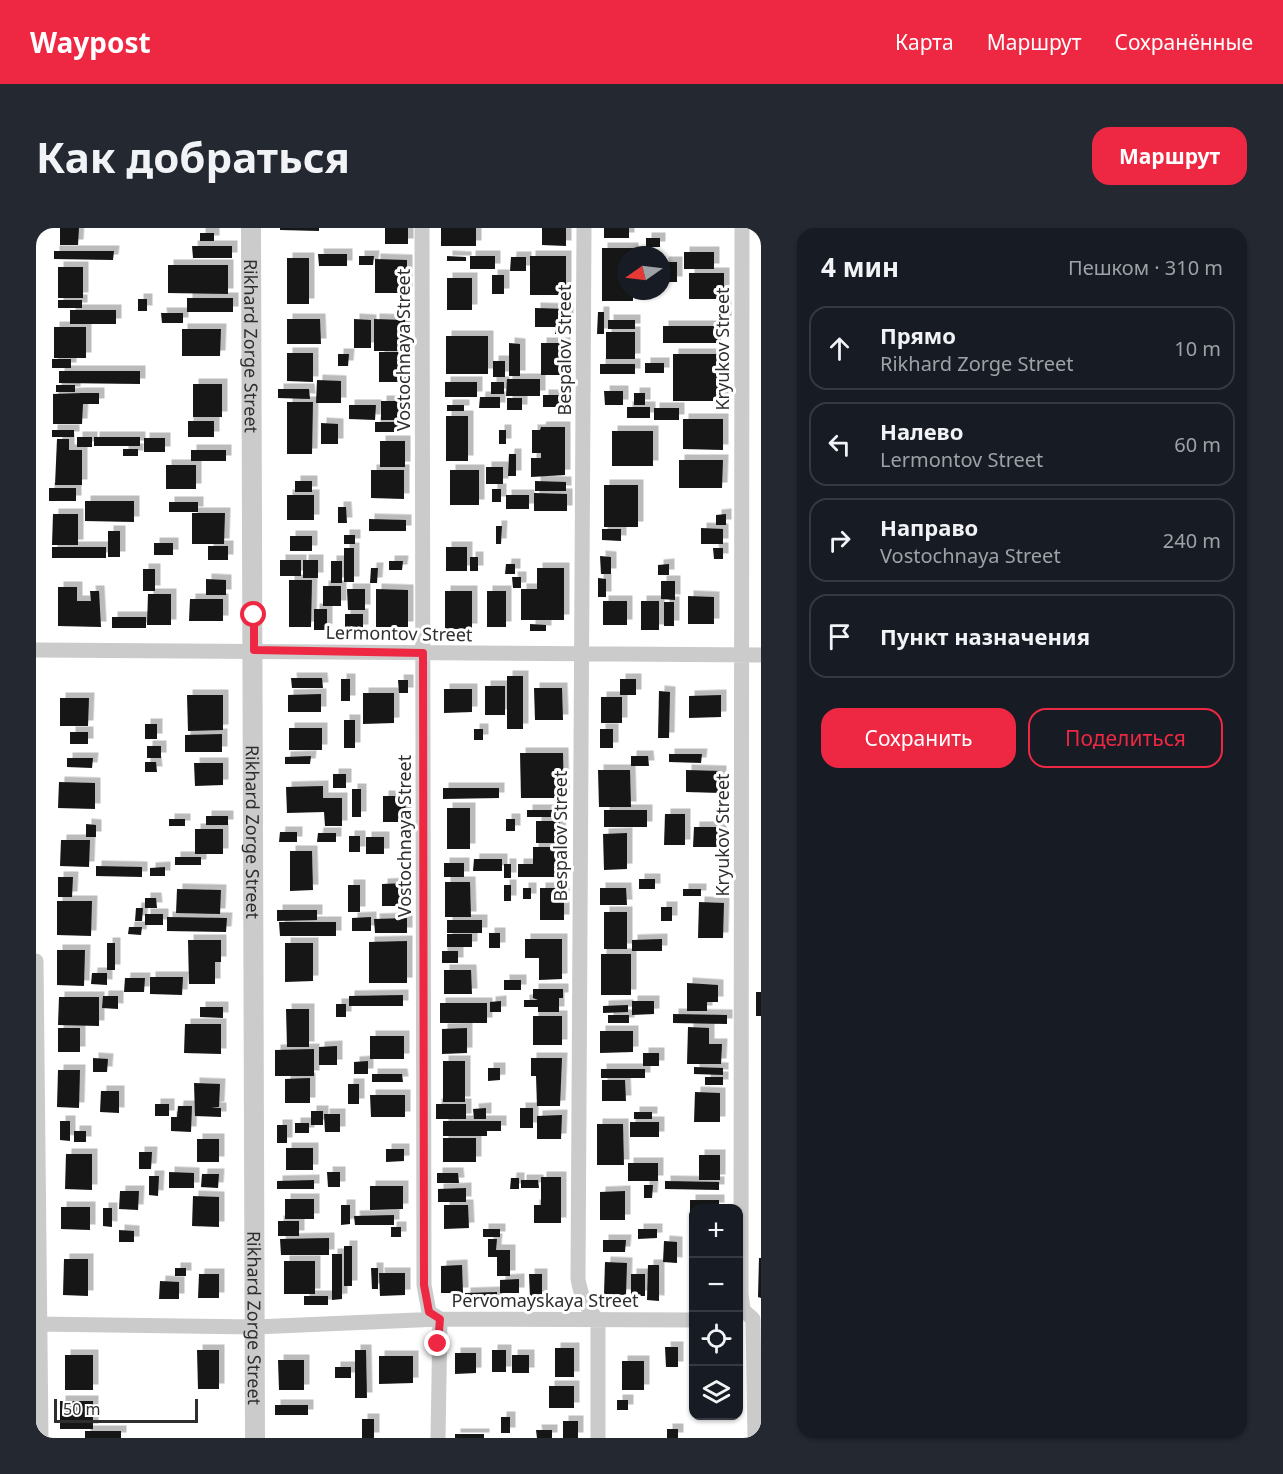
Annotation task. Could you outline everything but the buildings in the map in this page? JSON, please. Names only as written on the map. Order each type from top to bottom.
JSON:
[{"type":"street","name":"Rikhard Zorge Street","points":[[251,228],[255,1438]]},
{"type":"street","name":"Vostochnaya Street","points":[[422,228],[424,1285],[429,1312],[440,1319]]},
{"type":"street","name":"Bespalov Street","points":[[584,228],[578,1279],[580,1294],[588,1310],[598,1320]]},
{"type":"street","name":"Kryukov Street","points":[[742,228],[741,1294],[743,1310],[751,1319],[755,1438]]},
{"type":"street","name":"Lermontov Street","points":[[36,650],[761,655]]},
{"type":"street","points":[[36,961],[40,1438]]},
{"type":"street","name":"Pervomayskaya Street","points":[[38,1324],[255,1327],[440,1319],[689,1320]]},
{"type":"street","points":[[438,1438],[440,1319]]},
{"type":"street","points":[[598,1320],[598,1438]]},
{"type":"route","points":[[254,615],[254,650],[423,653],[424,1285],[429,1312],[440,1319],[438,1344]]}]
